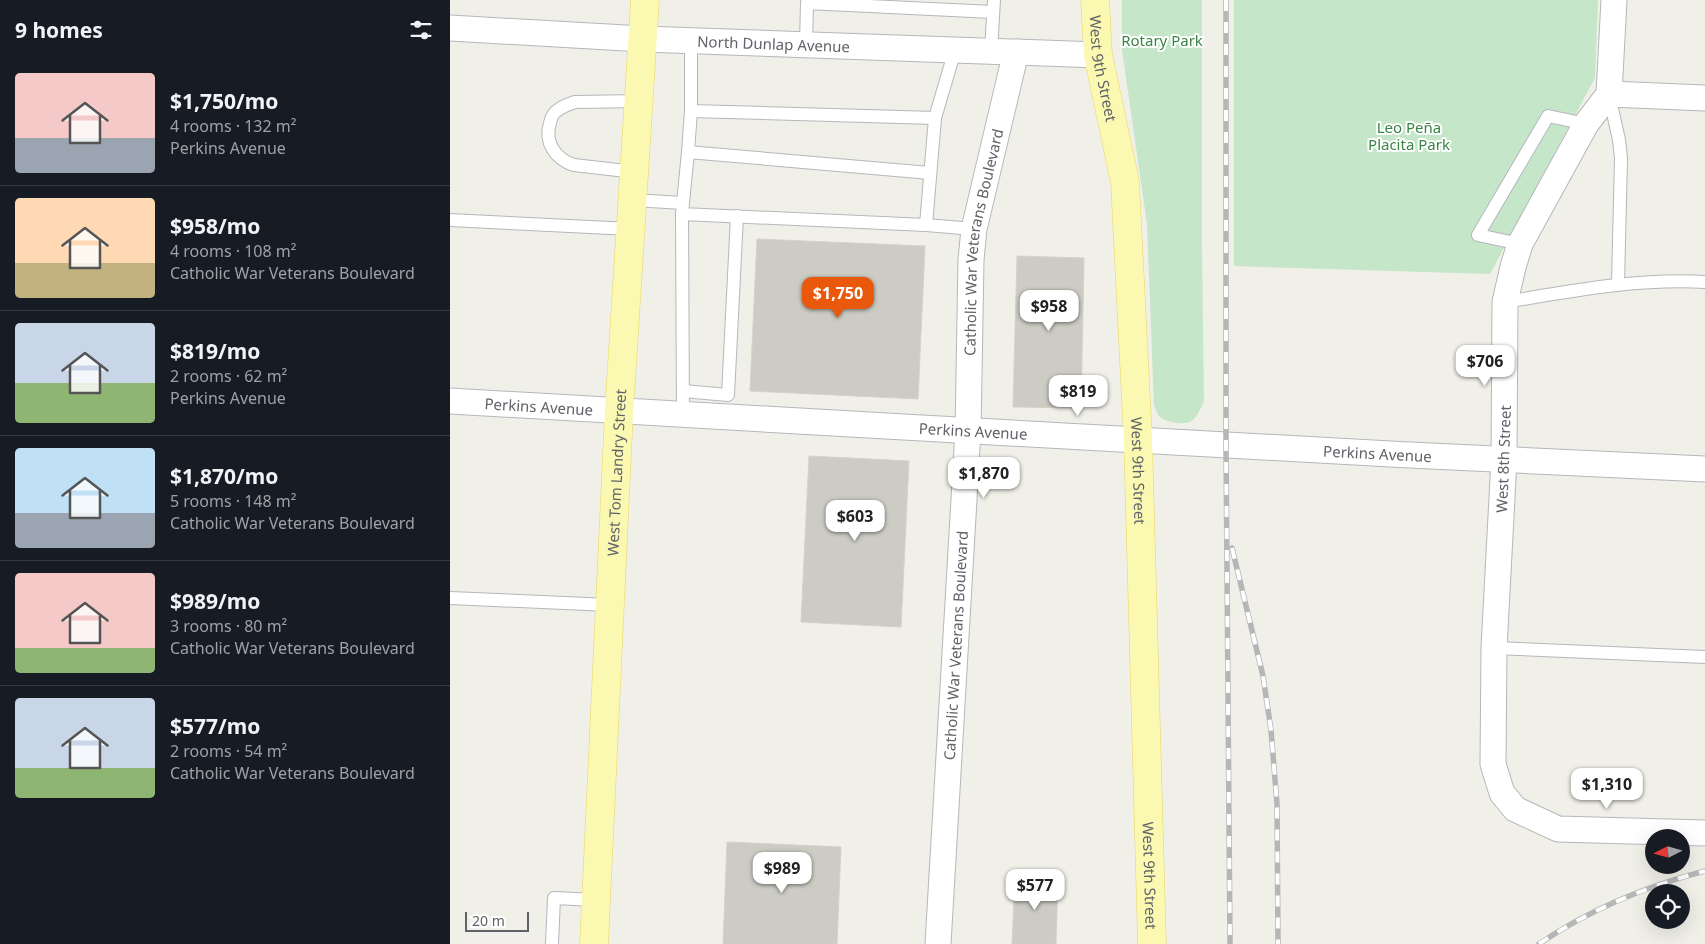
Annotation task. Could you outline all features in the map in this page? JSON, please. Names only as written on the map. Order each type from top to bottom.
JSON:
[{"type":"main road","name":"West Tom Landry Street","points":[[594,944],[619,412],[645,0]]},
{"type":"main road","name":"West 9th Street","points":[[1096,0],[1098,55],[1125,182],[1138,440],[1152,944]]},
{"type":"street","points":[[1614,0],[1609,94],[1705,98]]},
{"type":"street","name":"North Dunlap Avenue","points":[[450,28],[643,39],[1098,55]]},
{"type":"street","name":"Catholic War Veterans Boulevard","points":[[938,944],[968,431],[970,260],[974,229],[1016,52]]},
{"type":"street","name":"West 8th Street","points":[[1609,94],[1586,124],[1520,244],[1512,267],[1506,302],[1504,460],[1494,648],[1493,764],[1502,793],[1515,809],[1558,829],[1705,833]]},
{"type":"street","name":"Perkins Avenue","points":[[450,401],[683,416],[1705,469]]},
{"type":"lane","points":[[806,45],[807,3],[994,6],[991,51]]},
{"type":"lane","points":[[683,416],[683,208],[691,110],[691,41]]},
{"type":"lane","points":[[926,225],[935,118],[955,50]]},
{"type":"lane","points":[[1609,94],[1620,140],[1621,158],[1618,284]]},
{"type":"lane","points":[[635,172],[566,163],[552,149],[548,141],[548,130],[556,111],[566,105],[576,102],[639,100]]},
{"type":"lane","points":[[691,110],[935,118]]},
{"type":"lane","points":[[1520,244],[1478,234],[1548,116],[1586,124]]},
{"type":"lane","points":[[688,152],[930,173]]},
{"type":"lane","points":[[633,200],[738,216],[974,229]]},
{"type":"lane","points":[[683,391],[728,394],[738,216]]},
{"type":"lane","points":[[450,220],[631,229]]},
{"type":"lane","points":[[1506,302],[1618,284],[1705,282]]},
{"type":"lane","points":[[450,598],[610,605]]},
{"type":"lane","points":[[1494,648],[1705,657]]},
{"type":"lane","points":[[552,944],[554,898],[596,900]]},
{"type":"green space","name":"Rotary Park","points":[[1122,0],[1202,0],[1204,402],[1195,418],[1187,423],[1173,422],[1161,418],[1154,405],[1147,224],[1122,50]]},
{"type":"green space","name":"Leo Peña Placita Park","points":[[1234,0],[1598,0],[1595,78],[1490,274],[1234,266]]},
{"type":"building","points":[[757,239],[925,246],[918,399],[750,391]]},
{"type":"building","points":[[1017,256],[1084,258],[1081,408],[1013,407]]},
{"type":"building","points":[[809,456],[909,461],[901,627],[801,622]]},
{"type":"building","points":[[727,842],[841,847],[837,944],[723,944]]},
{"type":"building","points":[[1015,876],[1058,878],[1056,944],[1012,944]]},
{"type":"railway","points":[[1226,0],[1226,445],[1230,944]]},
{"type":"railway","points":[[1232,548],[1263,676],[1271,730],[1277,804],[1278,944]]},
{"type":"railway","points":[[1539,944],[1578,920],[1619,900],[1705,871]]}]
